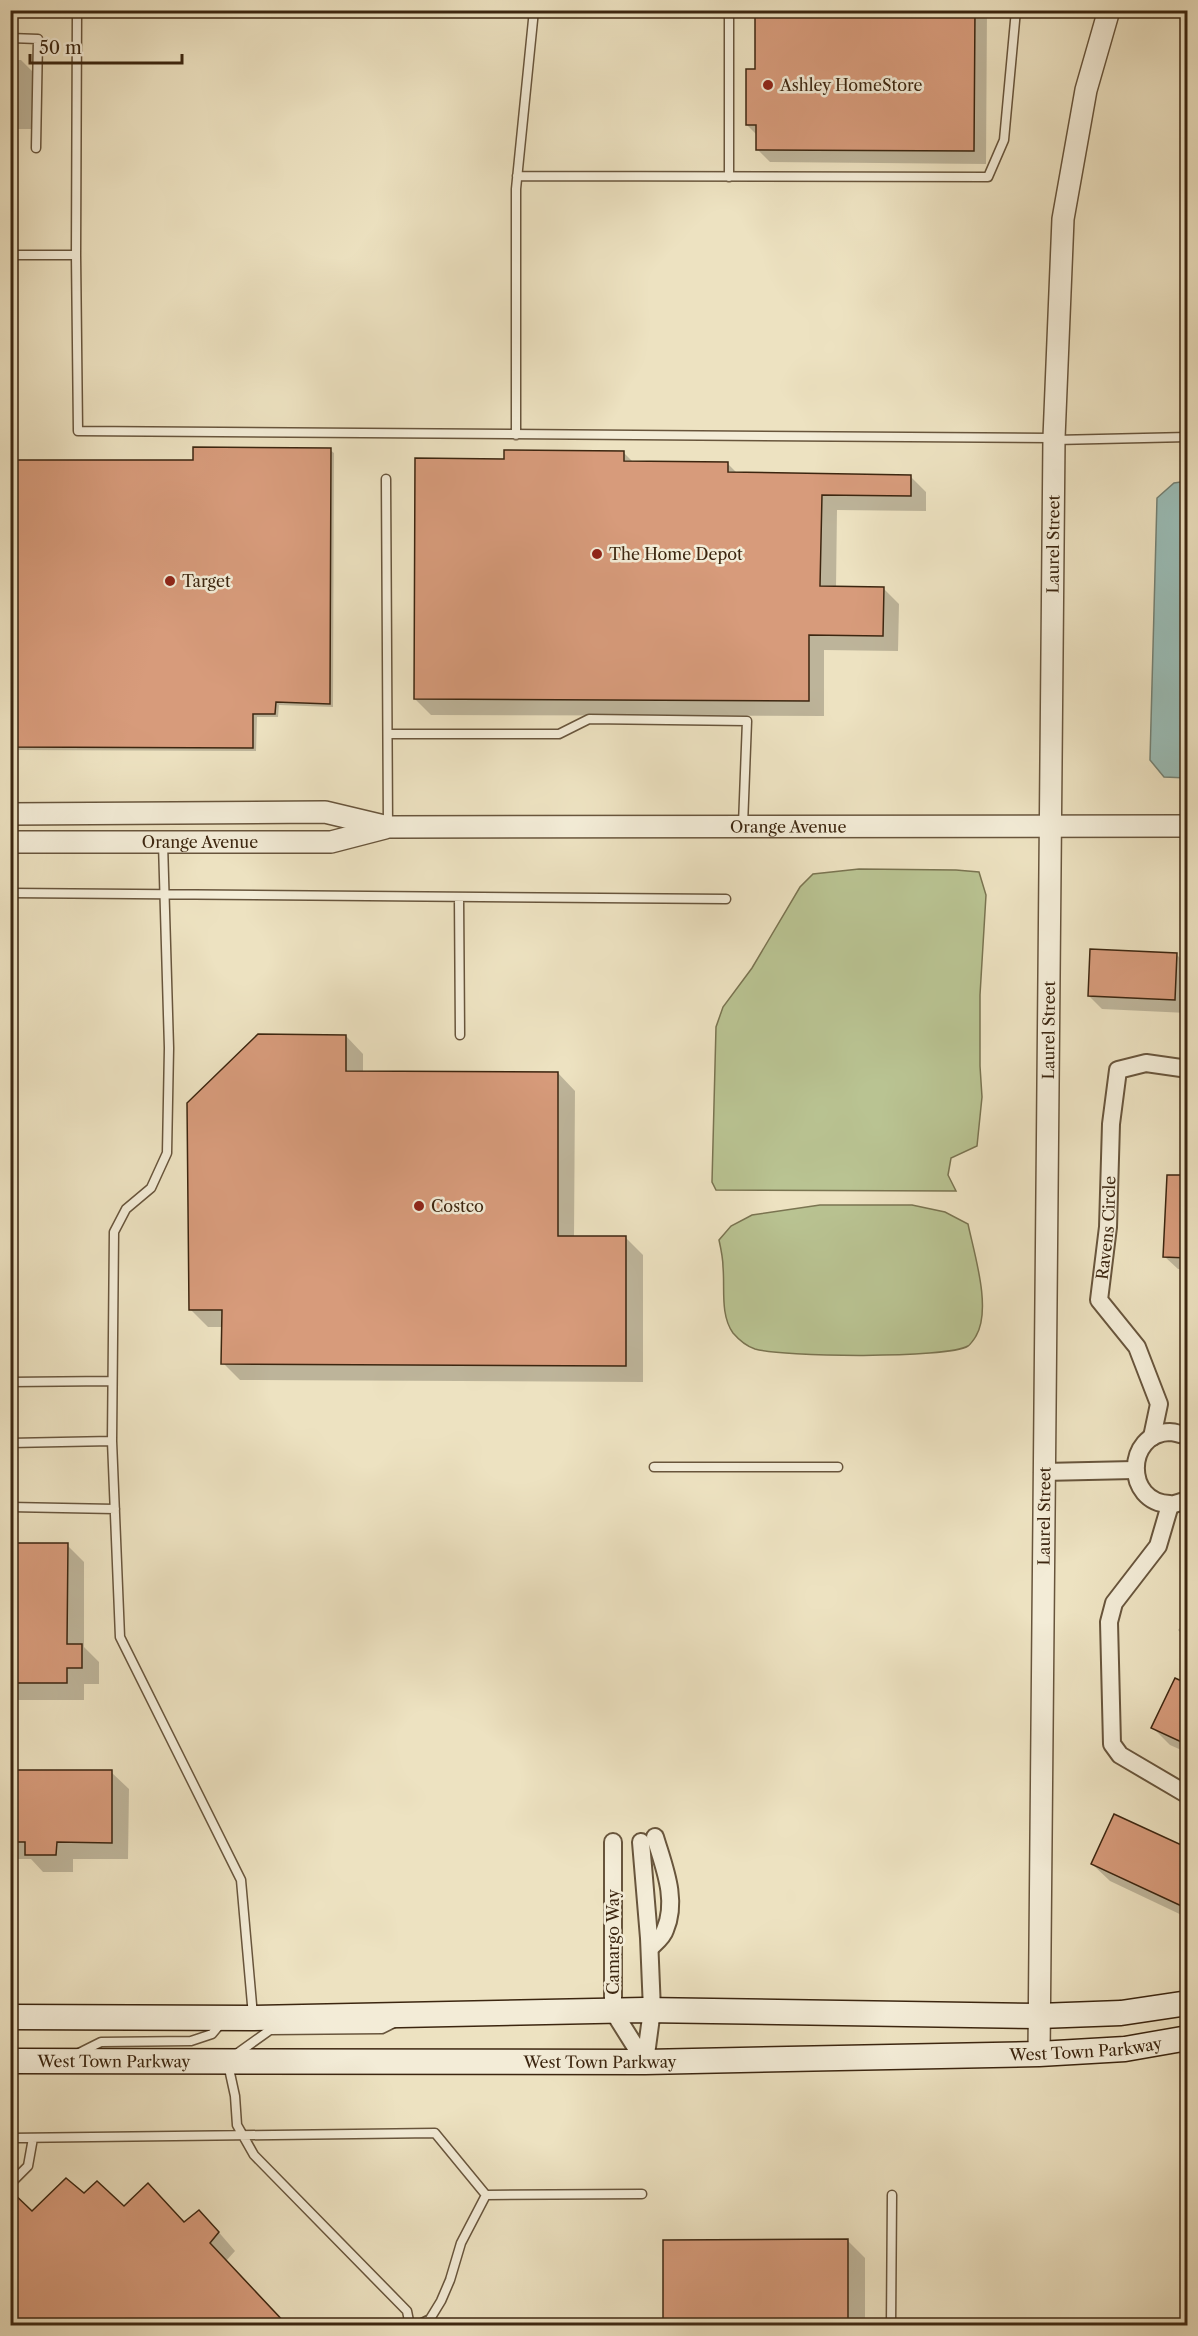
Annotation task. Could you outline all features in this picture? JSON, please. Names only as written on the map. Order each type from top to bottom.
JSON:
[{"type":"main road","name":"West Town Parkway","points":[[10,2017],[253,2018],[652,2010],[1039,2016],[1121,2013],[1188,2002]]},
{"type":"main road","name":"West Town Parkway","points":[[10,2061],[645,2062],[1039,2054],[1125,2049],[1188,2038]]},
{"type":"street","name":"Laurel Street","points":[[1039,2054],[1054,439],[1064,219],[1086,90],[1109,10]]},
{"type":"street","name":"Orange Avenue","points":[[10,814],[325,812],[388,827],[1188,826]]},
{"type":"street","name":"Orange Avenue","points":[[10,842],[331,842],[388,827]]},
{"type":"street","name":"Ravens Circle","points":[[1134,1470],[1138,1450],[1152,1437],[1159,1404],[1137,1347],[1099,1300],[1108,1227],[1112,1124],[1118,1070],[1146,1063],[1188,1069]]},
{"type":"street","points":[[1152,1437],[1170,1432],[1188,1436]]},
{"type":"street","points":[[1043,1472],[1134,1470],[1138,1486],[1152,1500],[1170,1504],[1188,1500]]},
{"type":"street","points":[[1170,1504],[1158,1546],[1114,1604],[1109,1622],[1112,1744],[1120,1755],[1188,1795]]},
{"type":"street","name":"Camargo Way","points":[[645,2062],[652,2010],[650,1948],[648,1840],[669,1881],[669,1913],[665,1932],[650,1948]]},
{"type":"street","name":"Camargo Way","points":[[614,1842],[614,2011],[645,2062]]},
{"type":"lane","points":[[77,10],[78,431],[1054,439],[1188,437]]},
{"type":"lane","points":[[516,435],[517,176],[534,10]]},
{"type":"lane","points":[[729,10],[729,177]]},
{"type":"lane","points":[[517,176],[988,177],[1004,140],[1016,10]]},
{"type":"lane","points":[[10,38],[38,39],[36,148]]},
{"type":"lane","points":[[10,255],[76,255]]},
{"type":"lane","points":[[386,480],[388,827]]},
{"type":"lane","points":[[388,734],[559,734],[589,719],[747,721],[743,826]]},
{"type":"lane","points":[[163,843],[169,1048],[167,1153],[151,1188],[126,1209],[114,1232],[112,1441],[120,1637],[241,1880],[253,2018]]},
{"type":"lane","points":[[10,892],[726,899]]},
{"type":"lane","points":[[459,897],[460,1035]]},
{"type":"lane","points":[[10,1382],[112,1381]]},
{"type":"lane","points":[[10,1443],[112,1441]]},
{"type":"lane","points":[[654,1467],[838,1467]]},
{"type":"lane","points":[[10,1507],[115,1509]]},
{"type":"lane","points":[[409,2015],[382,2029],[270,2030],[227,2061],[237,2125],[254,2156],[407,2311],[410,2325]]},
{"type":"lane","points":[[63,2061],[101,2042],[191,2042],[212,2034],[226,2018]]},
{"type":"lane","points":[[10,2138],[435,2133],[486,2194]]},
{"type":"lane","points":[[10,2184],[28,2166],[33,2138]]},
{"type":"lane","points":[[486,2194],[642,2194]]},
{"type":"lane","points":[[416,2325],[430,2319],[441,2301],[461,2243],[486,2194]]},
{"type":"lane","points":[[891,2325],[892,2194]]},
{"type":"green space","points":[[859,869],[979,872],[986,895],[980,995],[982,1097],[977,1146],[951,1158],[948,1175],[956,1191],[716,1190],[712,1182],[716,1027],[723,1007],[752,968],[800,887],[813,874]]},
{"type":"green space","points":[[820,1205],[912,1205],[945,1212],[968,1224],[982,1296],[980,1325],[970,1344],[954,1350],[930,1353],[828,1355],[755,1349],[738,1338],[726,1318],[723,1260],[719,1240],[731,1226],[752,1215]]},
{"type":"water","points":[[1187,481],[1187,778],[1164,777],[1150,760],[1157,498],[1174,483]]},
{"type":"building","points":[[755,10],[975,10],[974,151],[756,150],[756,125],[746,125],[746,69],[755,69]]},
{"type":"building","name":"Target","points":[[193,447],[331,448],[330,704],[276,702],[275,714],[253,714],[253,748],[10,747],[10,460],[193,460]]},
{"type":"building","name":"The Home Depot","points":[[504,450],[624,451],[624,461],[728,462],[728,472],[911,475],[911,496],[822,495],[820,586],[884,587],[883,636],[809,635],[809,701],[414,699],[415,458],[504,459]]},
{"type":"building","points":[[1090,949],[1177,953],[1175,1000],[1088,996]]},
{"type":"building","points":[[258,1034],[346,1035],[346,1071],[558,1072],[558,1236],[626,1236],[626,1366],[221,1364],[222,1310],[189,1310],[187,1103]]},
{"type":"building","points":[[1167,1175],[1188,1175],[1188,1258],[1163,1257]]},
{"type":"building","points":[[10,1543],[68,1543],[67,1644],[82,1644],[82,1668],[67,1668],[67,1683],[10,1683]]},
{"type":"building","points":[[1175,1678],[1188,1684],[1188,1745],[1151,1728]]},
{"type":"building","points":[[10,1770],[112,1770],[112,1843],[57,1842],[56,1855],[25,1855],[25,1842],[10,1842]]},
{"type":"building","points":[[1114,1814],[1188,1848],[1188,1909],[1091,1864]]},
{"type":"building","points":[[66,2178],[84,2193],[97,2181],[124,2206],[148,2183],[184,2222],[199,2210],[219,2232],[210,2243],[287,2325],[10,2325],[10,2190],[32,2211]]},
{"type":"building","points":[[848,2239],[848,2325],[663,2325],[663,2240]]},
{"type":"place","name":"Ashley HomeStore","points":[[768,85]]},
{"type":"place","name":"The Home Depot","points":[[597,554]]},
{"type":"place","name":"Target","points":[[170,581]]},
{"type":"place","name":"Costco","points":[[419,1206]]}]
